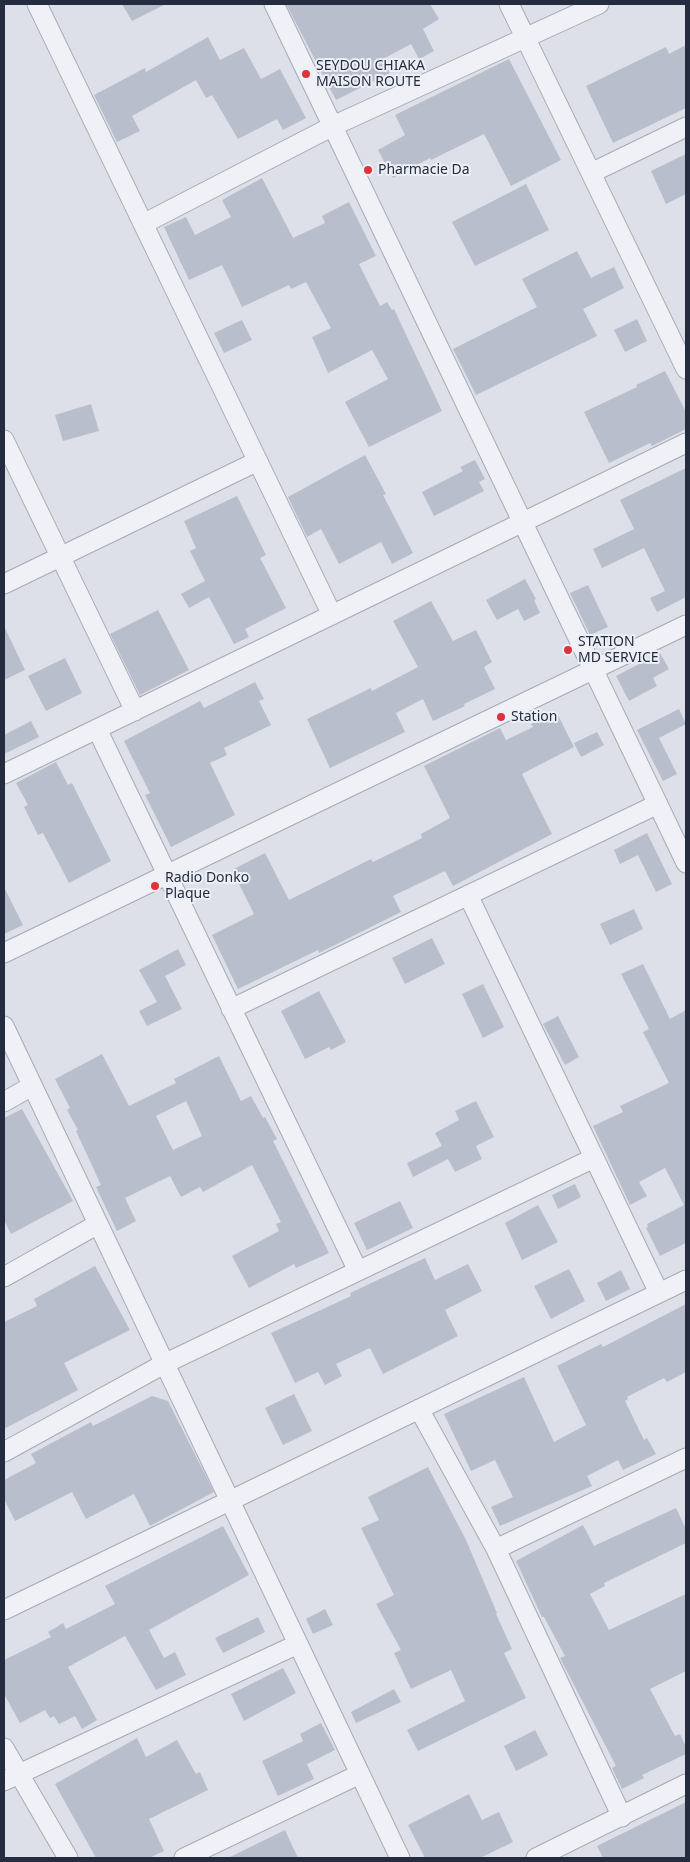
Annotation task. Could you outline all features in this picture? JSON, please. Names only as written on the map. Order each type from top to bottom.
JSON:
[{"type":"street","points":[[37,4],[332,615]]},
{"type":"street","points":[[274,4],[592,671],[686,863]]},
{"type":"street","points":[[509,4],[686,369]]},
{"type":"street","points":[[143,224],[333,126],[599,4]]},
{"type":"street","points":[[591,173],[686,127]]},
{"type":"street","points":[[4,440],[135,711]]},
{"type":"street","points":[[4,774],[686,443]]},
{"type":"street","points":[[4,584],[258,461]]},
{"type":"street","points":[[4,953],[686,625]]},
{"type":"street","points":[[97,729],[358,1271]]},
{"type":"street","points":[[231,1009],[658,804]]},
{"type":"street","points":[[468,895],[658,1293]]},
{"type":"street","points":[[4,1026],[400,1858]]},
{"type":"street","points":[[4,1102],[32,1086]]},
{"type":"street","points":[[4,1452],[164,1364],[594,1158]]},
{"type":"street","points":[[4,1277],[98,1224]]},
{"type":"street","points":[[4,1610],[686,1280]]},
{"type":"street","points":[[420,1409],[496,1549],[622,1817]]},
{"type":"street","points":[[496,1549],[686,1458]]},
{"type":"street","points":[[11,1778],[298,1644]]},
{"type":"street","points":[[4,1748],[11,1778],[68,1858]]},
{"type":"street","points":[[184,1858],[360,1774]]},
{"type":"street","points":[[536,1858],[686,1784]]},
{"type":"building","points":[[122,4],[166,4],[132,21]]},
{"type":"building","points":[[286,4],[430,4],[439,19],[423,29],[434,51],[419,59],[411,44],[383,59],[390,73],[336,100]]},
{"type":"building","points":[[208,37],[220,60],[244,48],[261,79],[280,69],[306,118],[283,130],[277,119],[238,139],[212,95],[206,98],[196,80],[132,116],[140,131],[117,142],[94,95],[145,68],[146,72]]},
{"type":"building","points":[[686,45],[686,108],[613,143],[586,86],[666,47],[669,54]]},
{"type":"building","points":[[509,59],[561,160],[511,186],[484,134],[431,160],[430,158],[393,178],[378,150],[405,135],[395,115]]},
{"type":"building","points":[[686,154],[686,194],[666,204],[651,171]]},
{"type":"building","points":[[262,178],[293,238],[325,223],[322,216],[349,202],[376,256],[359,264],[380,306],[387,302],[392,310],[394,309],[442,411],[369,447],[345,402],[388,379],[372,350],[328,373],[312,337],[331,328],[306,282],[291,289],[289,285],[242,307],[222,265],[189,280],[164,227],[186,217],[195,235],[231,217],[222,200]]},
{"type":"building","points":[[526,184],[549,230],[475,266],[452,222]]},
{"type":"building","points":[[577,251],[591,278],[614,267],[624,288],[583,309],[597,336],[476,395],[453,349],[537,307],[522,279]]},
{"type":"building","points":[[637,319],[647,341],[625,352],[614,330]]},
{"type":"building","points":[[242,320],[252,340],[224,353],[214,333]]},
{"type":"building","points":[[665,371],[686,412],[686,429],[652,446],[650,443],[609,463],[584,412],[637,387],[636,385]]},
{"type":"building","points":[[91,404],[99,431],[63,441],[55,415]]},
{"type":"building","points":[[365,455],[386,494],[383,495],[413,553],[392,564],[381,542],[339,564],[321,529],[307,537],[288,497]]},
{"type":"building","points":[[475,460],[485,479],[479,482],[484,491],[434,516],[422,492],[463,471],[460,467]]},
{"type":"building","points":[[686,468],[686,597],[657,612],[650,598],[665,591],[644,548],[602,568],[593,549],[634,529],[620,500]]},
{"type":"building","points":[[237,496],[266,555],[260,558],[286,608],[245,629],[249,637],[234,644],[209,597],[189,608],[181,594],[205,581],[190,551],[196,548],[184,521]]},
{"type":"building","points":[[525,579],[536,599],[534,600],[540,613],[524,621],[518,609],[497,620],[486,600]]},
{"type":"building","points":[[588,585],[608,627],[590,635],[570,593]]},
{"type":"building","points":[[431,601],[453,641],[476,630],[492,662],[484,667],[495,689],[433,721],[423,699],[396,713],[405,732],[330,768],[307,719],[371,688],[372,691],[418,667],[393,621]]},
{"type":"building","points":[[158,610],[189,670],[140,695],[110,634]]},
{"type":"building","points":[[4,626],[25,670],[4,680]]},
{"type":"building","points":[[660,653],[669,669],[653,678],[657,686],[629,701],[616,676]]},
{"type":"building","points":[[65,658],[82,693],[46,711],[28,676]]},
{"type":"building","points":[[255,682],[264,699],[259,701],[271,725],[224,748],[227,755],[210,763],[235,815],[171,847],[145,795],[150,793],[124,741],[200,701],[204,708]]},
{"type":"building","points":[[679,709],[686,724],[659,738],[677,774],[663,781],[637,730]]},
{"type":"building","points":[[556,711],[574,747],[522,774],[552,834],[453,886],[445,871],[393,896],[401,912],[319,953],[318,950],[238,989],[212,935],[254,914],[232,870],[265,853],[289,900],[371,859],[373,862],[422,838],[421,834],[450,818],[424,766],[500,728],[506,740],[533,727],[531,724]]},
{"type":"building","points":[[31,721],[39,737],[4,754],[4,735]]},
{"type":"building","points":[[597,732],[604,745],[581,757],[574,743]]},
{"type":"building","points":[[56,762],[68,785],[72,783],[111,861],[69,883],[43,833],[38,835],[24,807],[28,805],[16,783]]},
{"type":"building","points":[[647,833],[672,884],[656,892],[638,855],[620,864],[614,850]]},
{"type":"building","points":[[4,887],[23,925],[4,934]]},
{"type":"building","points":[[634,909],[643,929],[610,945],[600,924]]},
{"type":"building","points":[[432,938],[445,964],[405,984],[392,958]]},
{"type":"building","points":[[178,949],[186,965],[165,976],[182,1009],[147,1026],[139,1011],[157,1002],[139,970]]},
{"type":"building","points":[[643,964],[670,1019],[686,1010],[686,1243],[660,1256],[646,1228],[648,1227],[647,1224],[684,1205],[665,1168],[639,1182],[647,1196],[630,1205],[593,1126],[623,1112],[620,1106],[669,1083],[643,1032],[649,1029],[621,974]]},
{"type":"building","points":[[483,984],[504,1027],[483,1038],[462,994]]},
{"type":"building","points":[[319,991],[346,1042],[331,1050],[329,1047],[305,1059],[281,1011]]},
{"type":"building","points":[[558,1016],[579,1057],[565,1065],[543,1024]]},
{"type":"building","points":[[102,1054],[129,1106],[176,1083],[174,1079],[219,1056],[241,1101],[251,1096],[263,1118],[265,1117],[277,1139],[273,1141],[329,1253],[296,1268],[294,1264],[249,1288],[232,1256],[279,1231],[276,1224],[281,1222],[252,1165],[203,1192],[200,1187],[181,1197],[170,1176],[125,1198],[136,1221],[117,1231],[96,1187],[101,1185],[76,1131],[78,1130],[67,1110],[70,1108],[55,1079]],"holes":[[[186,1101],[202,1136],[173,1150],[156,1116]]]},
{"type":"building","points":[[476,1101],[494,1137],[476,1146],[482,1159],[455,1172],[448,1159],[413,1177],[407,1163],[442,1146],[435,1133],[459,1120],[455,1111]]},
{"type":"building","points":[[22,1109],[73,1201],[11,1234],[4,1220],[4,1118]]},
{"type":"building","points":[[575,1184],[581,1197],[558,1209],[552,1195]]},
{"type":"building","points":[[400,1201],[413,1228],[367,1250],[354,1223]]},
{"type":"building","points":[[538,1205],[558,1242],[522,1260],[505,1223]]},
{"type":"building","points":[[425,1258],[435,1280],[468,1264],[482,1291],[445,1310],[458,1336],[383,1374],[370,1348],[336,1364],[342,1376],[325,1385],[318,1372],[295,1383],[271,1333],[351,1296],[350,1293]]},
{"type":"building","points":[[95,1266],[130,1330],[64,1363],[78,1390],[4,1429],[4,1322],[37,1306],[34,1299]]},
{"type":"building","points":[[569,1269],[585,1301],[551,1319],[534,1286]]},
{"type":"building","points":[[621,1270],[630,1289],[606,1301],[597,1283]]},
{"type":"building","points":[[686,1304],[686,1372],[667,1382],[664,1378],[627,1397],[628,1399],[625,1401],[644,1440],[647,1438],[656,1454],[623,1470],[618,1460],[587,1476],[592,1486],[500,1526],[491,1507],[513,1497],[495,1460],[471,1471],[444,1414],[524,1377],[554,1442],[586,1425],[557,1366],[601,1344],[603,1347]]},
{"type":"building","points":[[294,1394],[312,1431],[283,1445],[265,1408]]},
{"type":"building","points":[[152,1396],[168,1401],[214,1492],[150,1526],[134,1494],[86,1519],[72,1492],[15,1521],[4,1499],[4,1480],[36,1463],[31,1454],[91,1422],[93,1426]]},
{"type":"building","points":[[428,1467],[466,1540],[497,1613],[512,1649],[504,1653],[526,1698],[418,1751],[407,1730],[465,1701],[451,1670],[411,1689],[394,1653],[401,1650],[376,1604],[394,1595],[361,1528],[379,1520],[368,1497]]},
{"type":"building","points":[[676,1508],[686,1529],[686,1543],[604,1583],[605,1586],[590,1594],[609,1630],[686,1594],[686,1671],[650,1689],[675,1736],[680,1734],[686,1747],[686,1754],[642,1775],[644,1778],[622,1789],[612,1768],[616,1766],[560,1658],[565,1656],[544,1617],[542,1617],[516,1561],[583,1525],[594,1546]]},
{"type":"building","points":[[223,1526],[249,1575],[149,1630],[164,1658],[175,1652],[186,1675],[156,1690],[125,1636],[68,1667],[97,1720],[82,1729],[75,1716],[59,1724],[54,1716],[50,1718],[45,1710],[20,1723],[4,1694],[4,1660],[51,1637],[48,1632],[63,1623],[66,1629],[115,1604],[105,1586]]},
{"type":"building","points":[[325,1609],[333,1625],[313,1634],[306,1619]]},
{"type":"building","points":[[258,1617],[265,1632],[223,1653],[215,1638]]},
{"type":"building","points":[[283,1668],[296,1693],[244,1721],[231,1694]]},
{"type":"building","points":[[394,1689],[401,1702],[356,1723],[351,1712]]},
{"type":"building","points":[[321,1723],[335,1750],[307,1764],[314,1779],[278,1796],[262,1761],[303,1741],[300,1734]]},
{"type":"building","points":[[535,1730],[548,1755],[516,1771],[504,1746]]},
{"type":"building","points":[[137,1738],[146,1757],[177,1740],[196,1774],[200,1772],[208,1790],[149,1819],[164,1851],[149,1858],[96,1858],[55,1784]]},
{"type":"building","points":[[469,1794],[482,1820],[499,1812],[513,1842],[480,1858],[425,1858],[408,1825]]},
{"type":"building","points":[[686,1802],[686,1858],[603,1858],[597,1846]]},
{"type":"building","points":[[285,1830],[298,1858],[228,1858]]},
{"type":"place","name":"SEYDOU CHIAKA MAISON ROUTE","points":[[306,74]]},
{"type":"place","name":"Pharmacie Da","points":[[368,170]]},
{"type":"place","name":"STATION MD SERVICE","points":[[568,650]]},
{"type":"place","name":"Station","points":[[501,717]]},
{"type":"place","name":"Radio Donko Plaque","points":[[155,886]]}]
